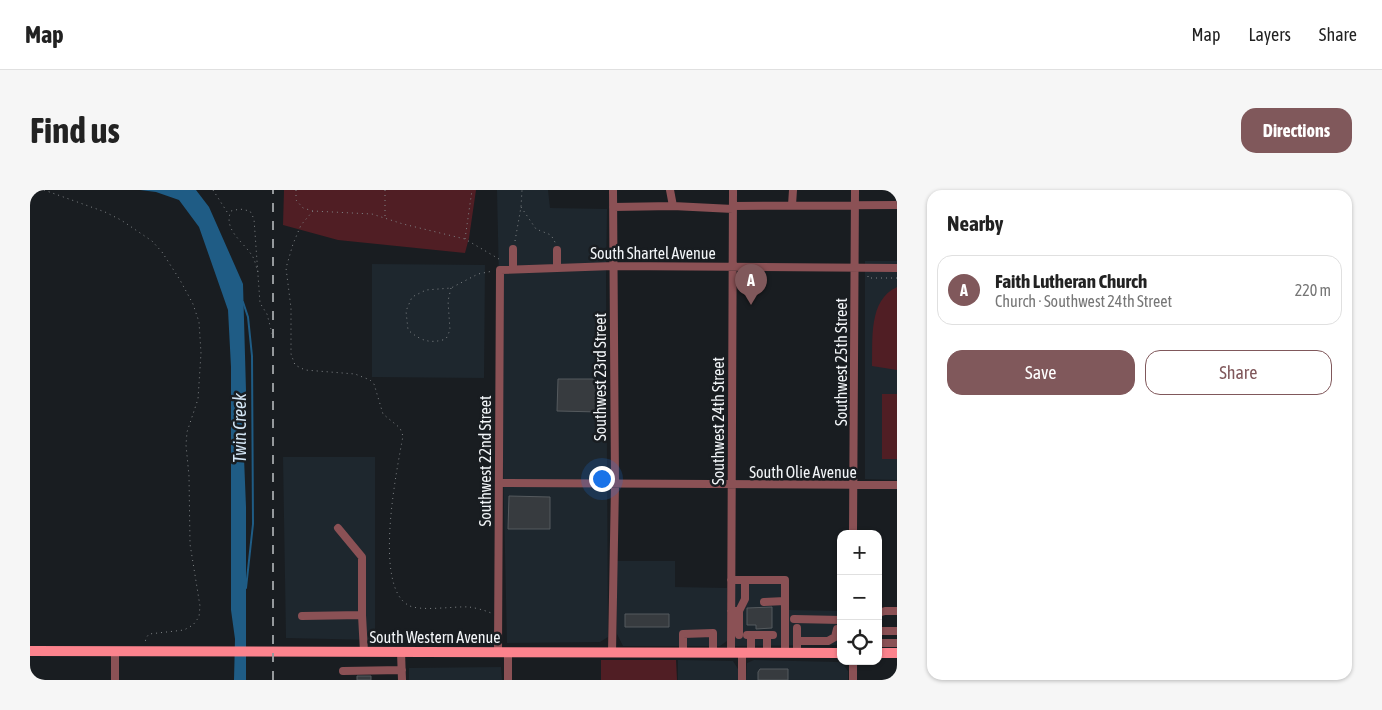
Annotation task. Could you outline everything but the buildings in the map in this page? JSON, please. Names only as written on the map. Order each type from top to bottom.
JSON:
[{"type":"main road","name":"South Western Avenue","points":[[30,652],[837,653]]},
{"type":"main road","points":[[882,653],[897,653]]},
{"type":"street","name":"Southwest 23rd Street","points":[[612,653],[615,484],[613,190]]},
{"type":"street","points":[[670,190],[673,206]]},
{"type":"street","name":"Southwest 24th Street","points":[[731,653],[742,635],[735,611],[731,580],[733,190]]},
{"type":"street","points":[[792,205],[793,190]]},
{"type":"street","name":"Southwest 25th Street","points":[[854,530],[855,190]]},
{"type":"street","points":[[613,207],[733,208],[792,205],[897,205]]},
{"type":"street","points":[[513,249],[513,269]]},
{"type":"street","points":[[556,250],[557,268]]},
{"type":"street","name":"South Shartel Avenue","points":[[500,270],[613,266],[897,268]]},
{"type":"street","name":"Southwest 22nd Street","points":[[500,270],[498,615],[508,680]]},
{"type":"street","name":"South Olie Avenue","points":[[499,483],[897,485]]},
{"type":"street","points":[[338,528],[362,557],[364,652]]},
{"type":"street","points":[[731,580],[785,580],[785,601],[776,635],[767,653]]},
{"type":"street","points":[[735,611],[746,599],[745,580]]},
{"type":"street","points":[[764,602],[785,601]]},
{"type":"street","points":[[882,612],[897,610]]},
{"type":"street","points":[[302,616],[362,615]]},
{"type":"street","points":[[794,620],[837,620]]},
{"type":"street","points":[[797,628],[797,653]]},
{"type":"street","points":[[797,641],[828,641],[835,637],[837,629]]},
{"type":"street","points":[[882,631],[897,631]]},
{"type":"street","points":[[683,653],[683,634],[713,633],[713,653]]},
{"type":"street","points":[[742,680],[747,653],[742,635],[776,635]]},
{"type":"street","points":[[776,635],[785,653]]},
{"type":"street","points":[[824,641],[824,653]]},
{"type":"street","points":[[882,642],[897,642]]},
{"type":"street","points":[[115,652],[115,680]]},
{"type":"street","points":[[401,652],[402,680]]},
{"type":"street","points":[[853,665],[853,680]]},
{"type":"street","points":[[342,671],[402,670]]},
{"type":"path","points":[[44,190],[105,212],[121,220],[152,241],[162,252],[180,280],[193,304],[199,322],[201,353],[198,399],[187,432],[186,445],[190,476],[190,544],[200,606],[199,617],[193,625],[184,630],[149,634],[146,638],[144,652]]},
{"type":"path","points":[[213,190],[229,216],[229,224],[239,242],[252,255],[258,272]]},
{"type":"path","points":[[296,190],[296,200],[303,208],[313,211],[372,214],[465,239],[499,259],[500,270],[478,274],[451,288],[426,290],[412,296],[406,311],[408,330],[418,339],[436,342],[446,339],[450,330],[448,302],[451,288]]},
{"type":"path","points":[[385,190],[385,218]]},
{"type":"path","points":[[465,239],[472,190]]},
{"type":"path","points":[[513,249],[521,207],[522,190]]},
{"type":"path","points":[[521,207],[536,230],[551,235],[555,241],[556,250]]},
{"type":"path","points":[[229,216],[232,211],[240,209],[250,211],[254,219],[260,304],[267,314],[273,337]]},
{"type":"path","points":[[313,211],[301,225],[286,268],[291,308],[291,354],[295,365],[305,370],[355,374],[370,380],[374,384],[383,414],[400,428],[403,436],[393,496],[389,535],[392,579],[400,597],[408,605],[417,608],[470,607],[498,615]]},
{"type":"path","points":[[868,268],[868,278],[897,278]]},
{"type":"shaded area","points":[[284,190],[476,190],[465,253],[338,240],[283,225]]},
{"type":"shaded area","points":[[497,190],[548,190],[550,208],[607,209],[608,637],[600,642],[507,643]]},
{"type":"shaded area","points":[[865,261],[897,261],[897,480],[865,479]]},
{"type":"shaded area","points":[[372,264],[485,265],[484,378],[372,377]]},
{"type":"shaded area","points":[[897,287],[897,370],[872,366],[874,322],[877,311],[881,301]]},
{"type":"shaded area","points":[[882,394],[897,394],[897,459],[882,459]]},
{"type":"shaded area","points":[[283,457],[375,457],[375,640],[286,638]]},
{"type":"shaded area","points":[[617,561],[675,561],[675,587],[727,588],[727,641],[720,646],[623,646],[617,634]]},
{"type":"shaded area","points":[[788,578],[789,610],[837,611],[837,645],[735,646],[735,579]]},
{"type":"shaded area","points":[[601,660],[676,660],[677,680],[601,680]]},
{"type":"shaded area","points":[[678,660],[733,661],[738,669],[738,680],[678,680]]},
{"type":"shaded area","points":[[754,660],[837,662],[837,665],[844,665],[848,671],[848,680],[746,680],[747,663]]},
{"type":"shaded area","points":[[501,667],[502,680],[409,680],[409,668]]},
{"type":"water","points":[[140,190],[196,190],[209,207],[243,284],[246,391],[243,433],[246,507],[246,680],[234,680],[235,639],[231,610],[231,367],[228,310],[199,227],[179,200],[156,192]]},
{"type":"waterway","name":"Twin Creek","points":[[243,302],[248,317],[252,356],[253,524],[246,588]]},
{"type":"railway","points":[[273,190],[273,680]]},
{"type":"place","name":"Faith Lutheran Church","points":[[751,305]]}]
